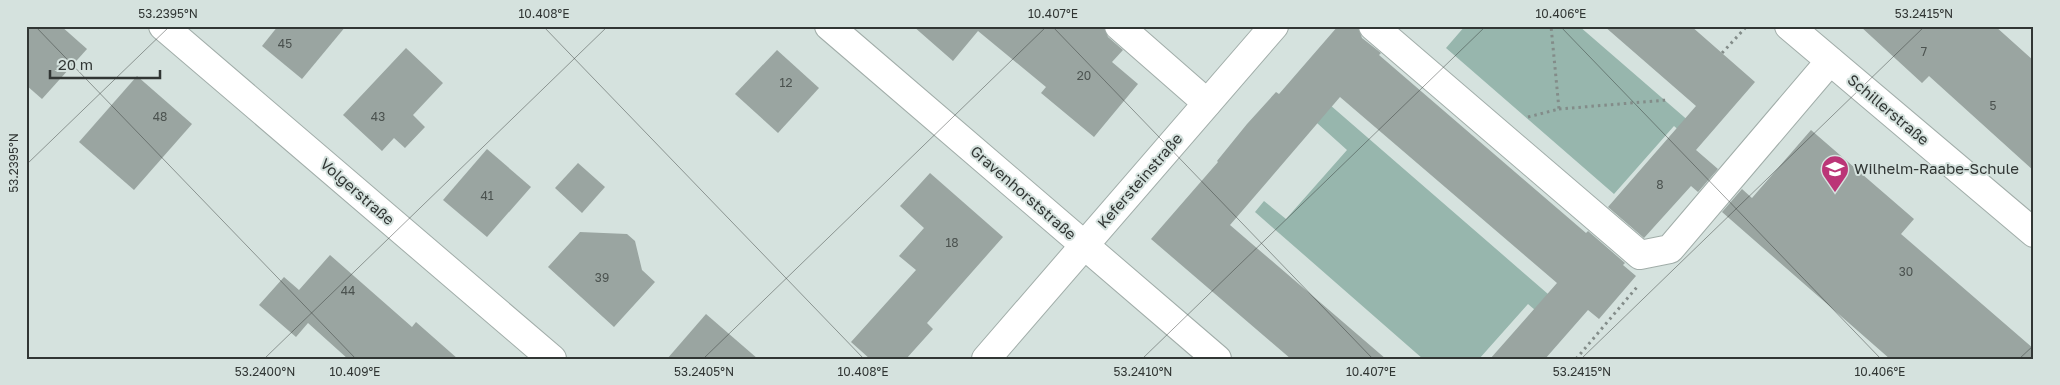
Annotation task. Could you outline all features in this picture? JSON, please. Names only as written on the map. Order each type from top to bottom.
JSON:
[{"type":"street","name":"Volgerstraße","points":[[163,26],[552,359]]},
{"type":"street","name":"Gravenhorststraße","points":[[829,26],[1217,359]]},
{"type":"street","points":[[1119,26],[1207,103]]},
{"type":"street","name":"Kefersteinstraße","points":[[986,359],[1274,26]]},
{"type":"street","points":[[1373,26],[1640,255],[1670,249],[1830,61]]},
{"type":"street","name":"Schillerstraße","points":[[1789,26],[2034,233]]},
{"type":"path","points":[[1552,26],[1559,109]]},
{"type":"path","points":[[1722,53],[1747,26]]},
{"type":"path","points":[[1490,127],[1559,109],[1668,100]]},
{"type":"path","points":[[1576,359],[1670,249]]},
{"type":"green space","points":[[1465,26],[1579,26],[1691,123],[1682,133],[1674,126],[1614,194],[1446,48]]},
{"type":"green space","points":[[1322,98],[1563,307],[1549,322],[1528,304],[1479,359],[1423,359],[1255,212],[1264,201],[1286,219],[1347,150],[1307,114]]},
{"type":"building","points":[[26,26],[61,26],[87,49],[42,99],[26,85]]},
{"type":"building","points":[[278,26],[346,26],[302,79],[262,46]]},
{"type":"building","points":[[913,26],[1104,26],[1108,37],[1123,50],[1112,62],[1138,84],[1094,137],[1041,93],[1046,87],[978,31],[953,61]]},
{"type":"building","points":[[1338,26],[1358,26],[1362,38],[1381,53],[1379,55],[1586,233],[1588,231],[1625,263],[1623,265],[1636,276],[1599,319],[1588,310],[1545,359],[1490,359],[1557,283],[1340,97],[1230,225],[1386,359],[1291,359],[1151,239],[1218,162],[1247,124],[1276,92],[1279,94]]},
{"type":"building","points":[[1604,26],[1691,26],[1755,82],[1696,150],[1718,169],[1698,192],[1691,186],[1644,238],[1608,207],[1696,106]]},
{"type":"building","points":[[1860,26],[1995,26],[2034,61],[2034,171],[1929,76],[1922,83]]},
{"type":"building","points":[[406,48],[443,83],[413,115],[425,127],[405,148],[394,138],[382,151],[343,115]]},
{"type":"building","points":[[777,50],[819,88],[778,133],[735,94]]},
{"type":"building","points":[[137,76],[192,124],[134,190],[79,142]]},
{"type":"building","points":[[1811,130],[1914,219],[1901,234],[2034,349],[2034,359],[1890,359],[1722,212],[1742,189],[1752,198]]},
{"type":"building","points":[[487,149],[531,187],[487,237],[443,200]]},
{"type":"building","points":[[578,163],[605,187],[582,213],[555,188]]},
{"type":"building","points":[[930,173],[1003,237],[927,323],[933,329],[906,359],[870,359],[851,342],[916,270],[899,256],[924,228],[900,206]]},
{"type":"building","points":[[580,232],[627,234],[635,241],[642,270],[655,282],[614,327],[548,267]]},
{"type":"building","points":[[330,255],[412,327],[416,322],[458,359],[348,359],[308,323],[296,337],[259,305],[284,277],[299,290]]},
{"type":"building","points":[[706,314],[758,359],[667,359]]},
{"type":"place","name":"Wilhelm-Raabe-Schule","points":[[1835,193]]}]
